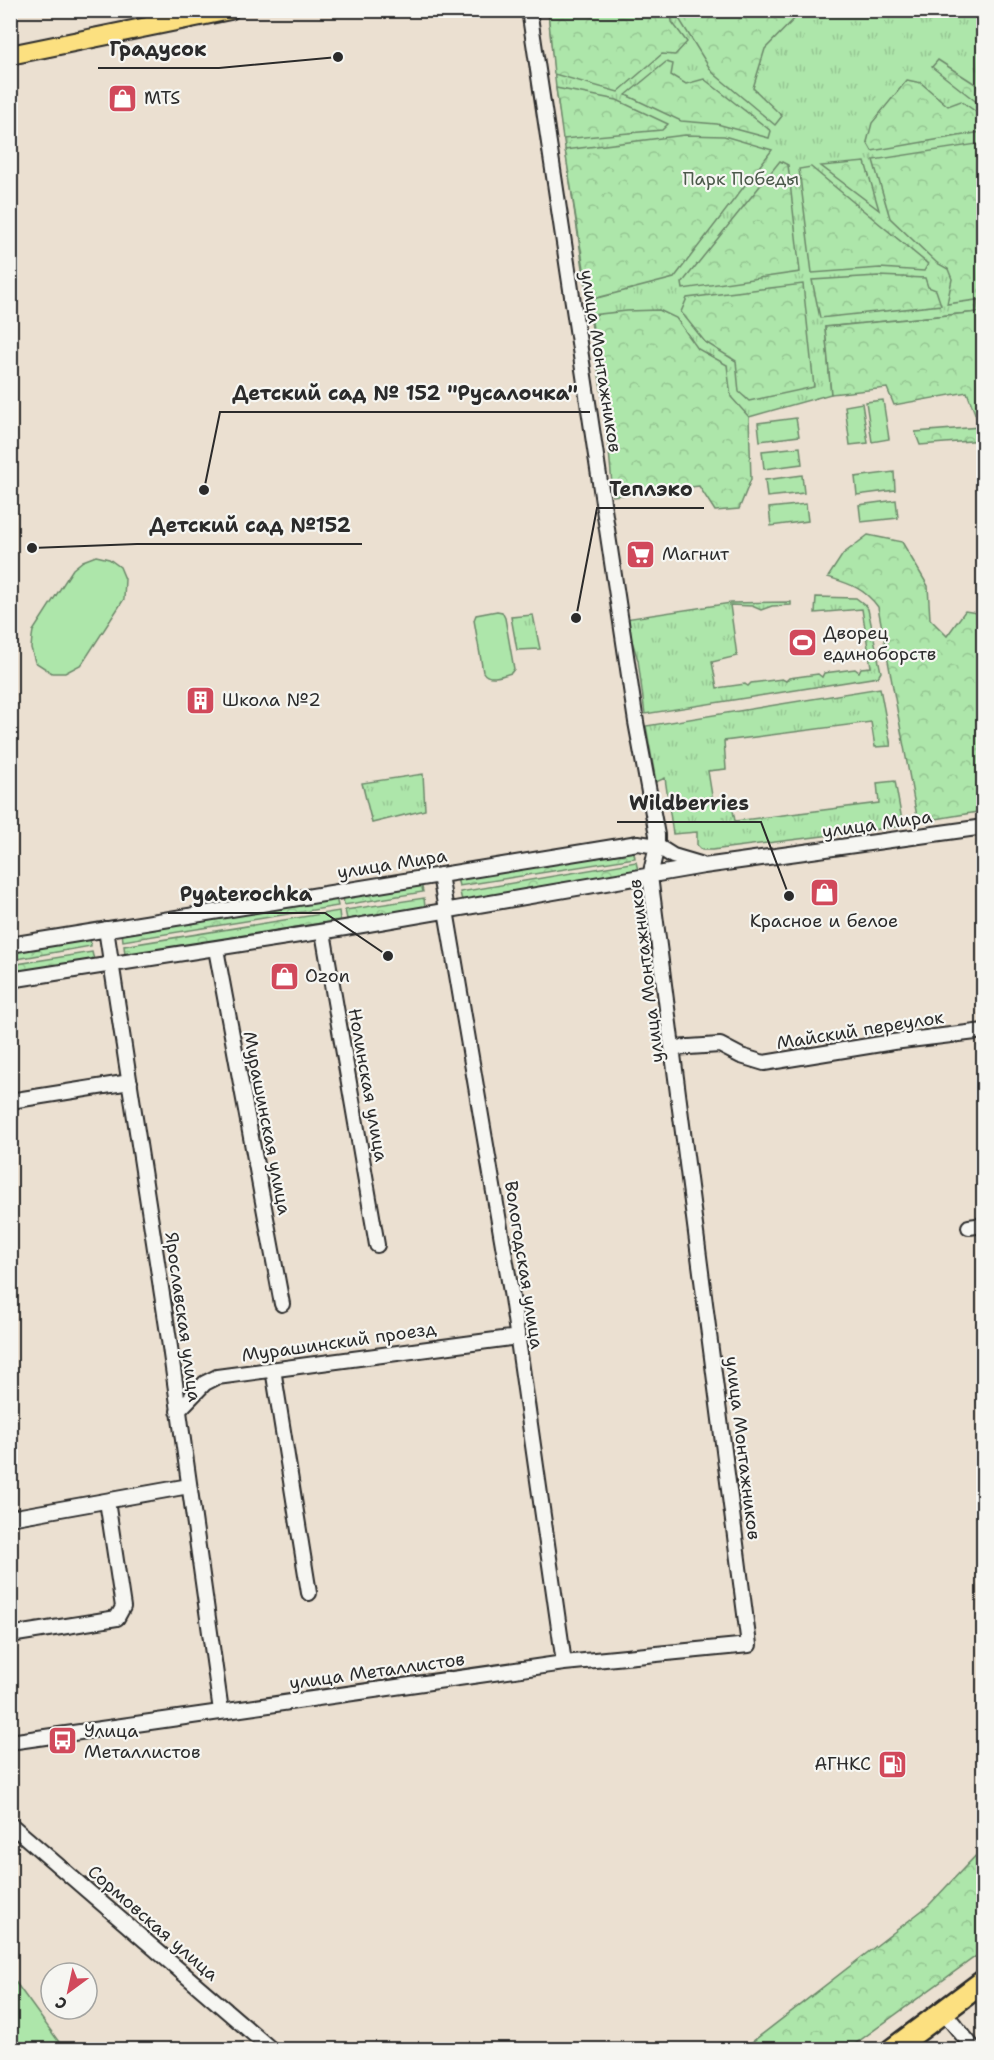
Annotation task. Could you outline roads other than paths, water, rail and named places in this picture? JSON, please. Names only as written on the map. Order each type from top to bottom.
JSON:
[{"type":"highway","points":[[892,2049],[984,1981]]},
{"type":"main road","points":[[10,55],[153,18],[230,10]]},
{"type":"street","name":"улица Монтажников","points":[[529,10],[636,722],[657,835],[657,846],[650,876],[749,1644]]},
{"type":"street","name":"улица Мира","points":[[10,980],[323,932],[705,866],[984,827]]},
{"type":"street","name":"улица Мира","points":[[10,945],[638,843],[657,846],[685,861],[705,866]]},
{"type":"street","name":"Вологодская улица","points":[[440,874],[518,1337],[564,1663]]},
{"type":"street","name":"Ярославская улица","points":[[106,929],[221,1711]]},
{"type":"street","name":"Нолинская улица","points":[[323,932],[377,1245]]},
{"type":"street","name":"Мурашинская улица","points":[[216,949],[282,1304]]},
{"type":"street","name":"Майский переулок","points":[[673,1048],[720,1045],[764,1064],[893,1042],[984,1030]]},
{"type":"street","points":[[10,1101],[130,1082]]},
{"type":"street","name":"Мурашинский проезд","points":[[178,1411],[205,1383],[217,1377],[518,1337]]},
{"type":"street","points":[[273,1369],[309,1593]]},
{"type":"street","points":[[10,1518],[189,1486]]},
{"type":"street","points":[[10,1635],[117,1618],[123,1607],[107,1501]]},
{"type":"street","name":"улица Металлистов","points":[[10,1742],[564,1663],[749,1644]]},
{"type":"street","name":"Сормовская улица","points":[[10,1824],[272,2049]]},
{"type":"street","points":[[943,2011],[975,2049]]},
{"type":"place","name":"Градусок","points":[[338,57]]},
{"type":"place","name":"MTS","points":[[123,98]]},
{"type":"place","name":"Детский сад № 152 \"Русалочка\"","points":[[204,490]]},
{"type":"place","name":"Детский сад №152","points":[[32,548]]},
{"type":"place","name":"Магнит","points":[[641,554]]},
{"type":"place","name":"Теплэко","points":[[576,618]]},
{"type":"place","name":"Дворец единоборств","points":[[802,643]]},
{"type":"place","name":"Школа №2","points":[[201,700]]},
{"type":"place","name":"Красное и белое","points":[[824,892]]},
{"type":"place","name":"Wildberries","points":[[789,896]]},
{"type":"place","name":"Pyaterochka","points":[[388,956]]},
{"type":"place","name":"Ozon","points":[[284,976]]},
{"type":"place","name":"Улица Металлистов","points":[[63,1741]]},
{"type":"place","name":"АГНКС","points":[[892,1764]]},
{"type":"park label","name":"Парк Победы","points":[[741,179]]}]
